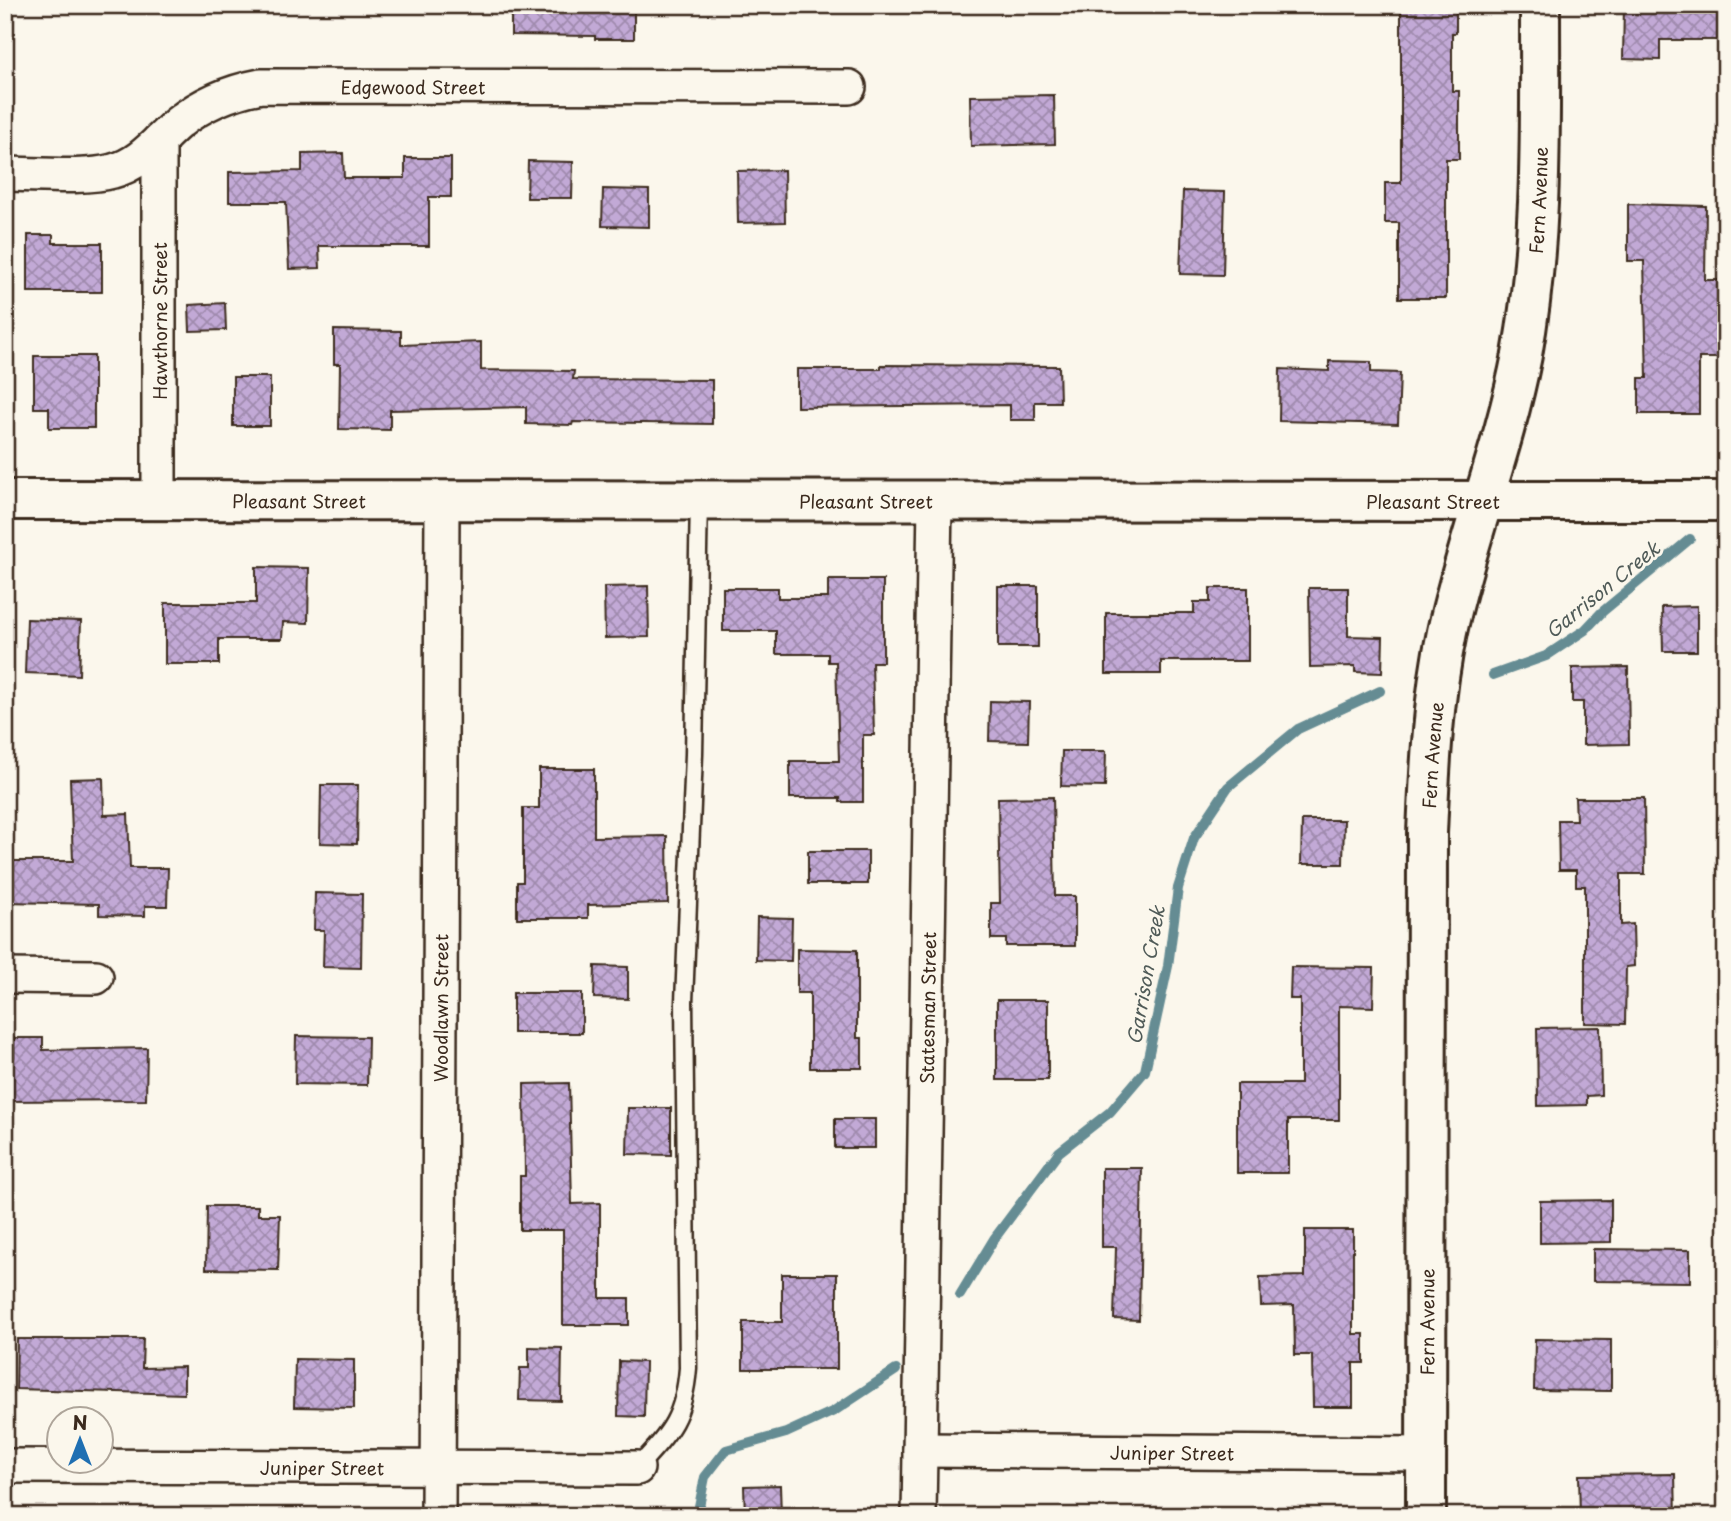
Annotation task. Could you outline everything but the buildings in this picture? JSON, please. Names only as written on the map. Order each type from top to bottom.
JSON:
[{"type":"main road","name":"Fern Avenue","points":[[1426,1516],[1427,847],[1430,761],[1436,694],[1447,632],[1522,356],[1534,276],[1540,178],[1540,5]]},
{"type":"main road","name":"Pleasant Street","points":[[5,500],[1726,501]]},
{"type":"street","name":"Edgewood Street","points":[[5,174],[96,174],[114,171],[146,154],[199,107],[222,96],[261,86],[849,87]]},
{"type":"street","name":"Hawthorne Street","points":[[159,141],[159,500]]},
{"type":"street","name":"Woodlawn Street","points":[[438,1516],[442,500]]},
{"type":"street","name":"Statesman Street","points":[[919,1516],[935,500]]},
{"type":"street","points":[[5,976],[96,977]]},
{"type":"street","name":"Juniper Street","points":[[920,1450],[1425,1454]]},
{"type":"street","name":"Juniper Street","points":[[5,1466],[637,1468]]},
{"type":"lane","points":[[637,1468],[674,1423],[685,1397],[688,1367],[684,1002],[694,754],[699,500]]},
{"type":"waterway","name":"Garrison Creek","points":[[1493,675],[1546,656],[1585,630],[1602,612],[1690,539]]},
{"type":"waterway","name":"Garrison Creek","points":[[960,1295],[994,1239],[1059,1152],[1110,1112],[1145,1071],[1168,966],[1178,888],[1194,838],[1228,787],[1298,729],[1380,691]]},
{"type":"waterway","name":"Garrison Creek","points":[[697,1516],[705,1477],[726,1450],[786,1433],[834,1411],[896,1370]]}]
